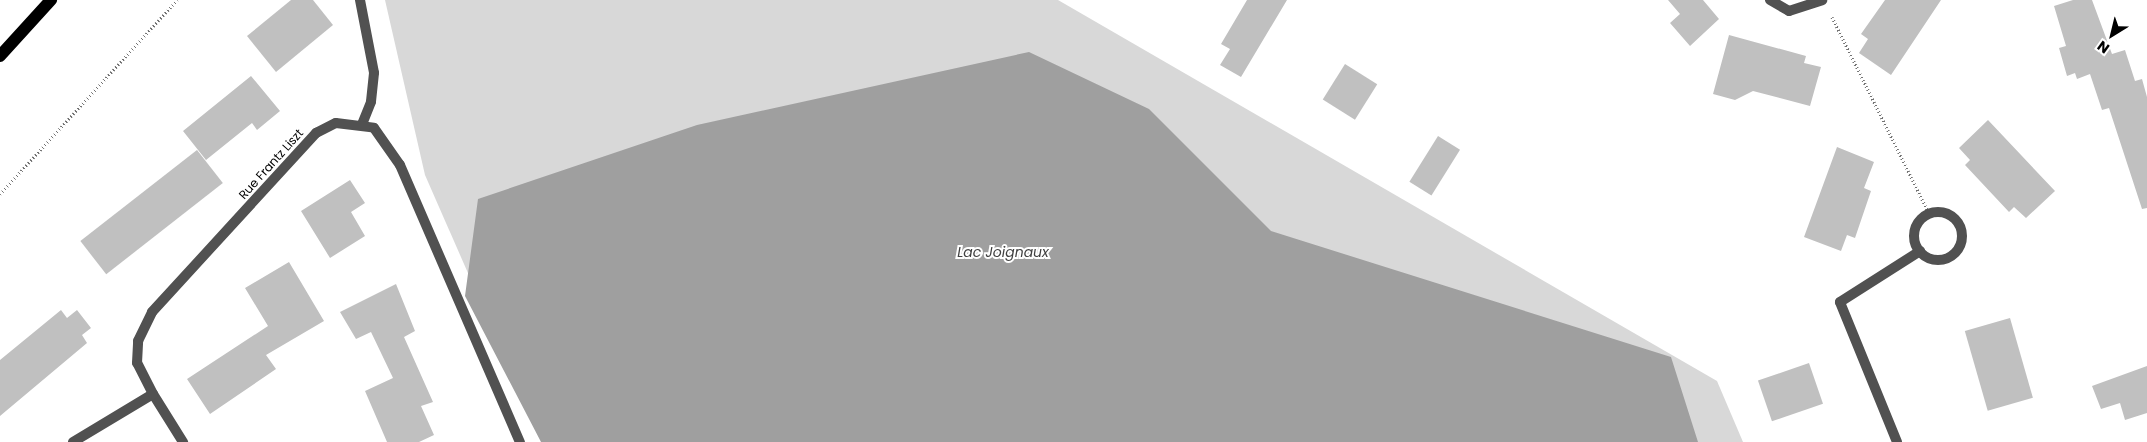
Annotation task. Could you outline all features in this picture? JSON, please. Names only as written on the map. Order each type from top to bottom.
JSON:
[{"type":"main road","points":[[0,56],[51,0]]},
{"type":"street","points":[[360,0],[374,73],[371,102],[362,124],[374,128],[400,165],[520,442]]},
{"type":"street","points":[[1770,0],[1789,11],[1826,4]]},
{"type":"street","name":"Rue Frantz Liszt","points":[[183,442],[152,394],[137,363],[138,341],[152,312],[316,133],[336,123],[362,124]]},
{"type":"street","points":[[1945,212],[1958,222],[1960,245],[1942,260],[1920,251],[1915,230],[1929,213],[1945,212]]},
{"type":"street","points":[[1897,442],[1840,302],[1920,251]]},
{"type":"street","points":[[73,442],[152,394]]},
{"type":"path","points":[[0,194],[177,0]]},
{"type":"path","points":[[1826,4],[1929,213]]},
{"type":"shaded area","name":"Lac Joignaux","points":[[385,0],[1058,0],[1717,381],[1743,442],[542,442],[425,175]]},
{"type":"water","name":"Lac Joignaux","points":[[1029,52],[1149,109],[1271,231],[1671,357],[1698,442],[541,442],[465,296],[478,199],[697,125]]},
{"type":"building","points":[[291,0],[313,0],[333,25],[276,72],[247,36]]},
{"type":"building","points":[[1247,0],[1287,0],[1241,77],[1220,65],[1230,49],[1221,44]]},
{"type":"building","points":[[1668,0],[1703,0],[1719,19],[1690,46],[1670,23],[1680,14]]},
{"type":"building","points":[[1885,0],[1941,0],[1891,75],[1859,53],[1868,39],[1861,34]]},
{"type":"building","points":[[2073,0],[2092,0],[2112,54],[2125,50],[2135,81],[2142,79],[2147,97],[2147,208],[2142,209],[2109,108],[2102,110],[2090,74],[2077,79],[2075,73],[2067,76],[2059,48],[2066,46],[2054,6]]},
{"type":"building","points":[[1729,35],[1806,56],[1804,63],[1821,67],[1810,106],[1753,91],[1735,100],[1713,94]]},
{"type":"building","points":[[1345,64],[1377,84],[1355,120],[1323,100]]},
{"type":"building","points":[[251,76],[280,111],[257,130],[252,123],[206,160],[183,131]]},
{"type":"building","points":[[1988,120],[2055,191],[2026,218],[2014,207],[2009,212],[1965,165],[1970,160],[1959,148]]},
{"type":"building","points":[[1438,136],[1460,150],[1431,196],[1409,182]]},
{"type":"building","points":[[1837,147],[1874,162],[1864,188],[1871,191],[1855,238],[1847,235],[1841,251],[1804,237]]},
{"type":"building","points":[[197,150],[223,183],[106,274],[80,241]]},
{"type":"building","points":[[350,180],[365,203],[351,212],[365,236],[330,258],[301,211]]},
{"type":"building","points":[[289,262],[324,321],[266,355],[276,369],[210,414],[187,379],[268,326],[245,288]]},
{"type":"building","points":[[396,284],[415,331],[404,337],[433,402],[421,406],[434,435],[419,442],[387,442],[365,391],[393,378],[371,332],[356,339],[340,312]]},
{"type":"building","points":[[61,310],[67,318],[77,310],[91,328],[82,335],[87,343],[0,416],[0,360]]},
{"type":"building","points":[[2010,318],[2033,398],[1988,411],[1965,331]]},
{"type":"building","points":[[1809,363],[1823,404],[1772,421],[1758,381]]},
{"type":"building","points":[[2147,366],[2147,413],[2125,420],[2120,403],[2101,409],[2092,386]]}]
